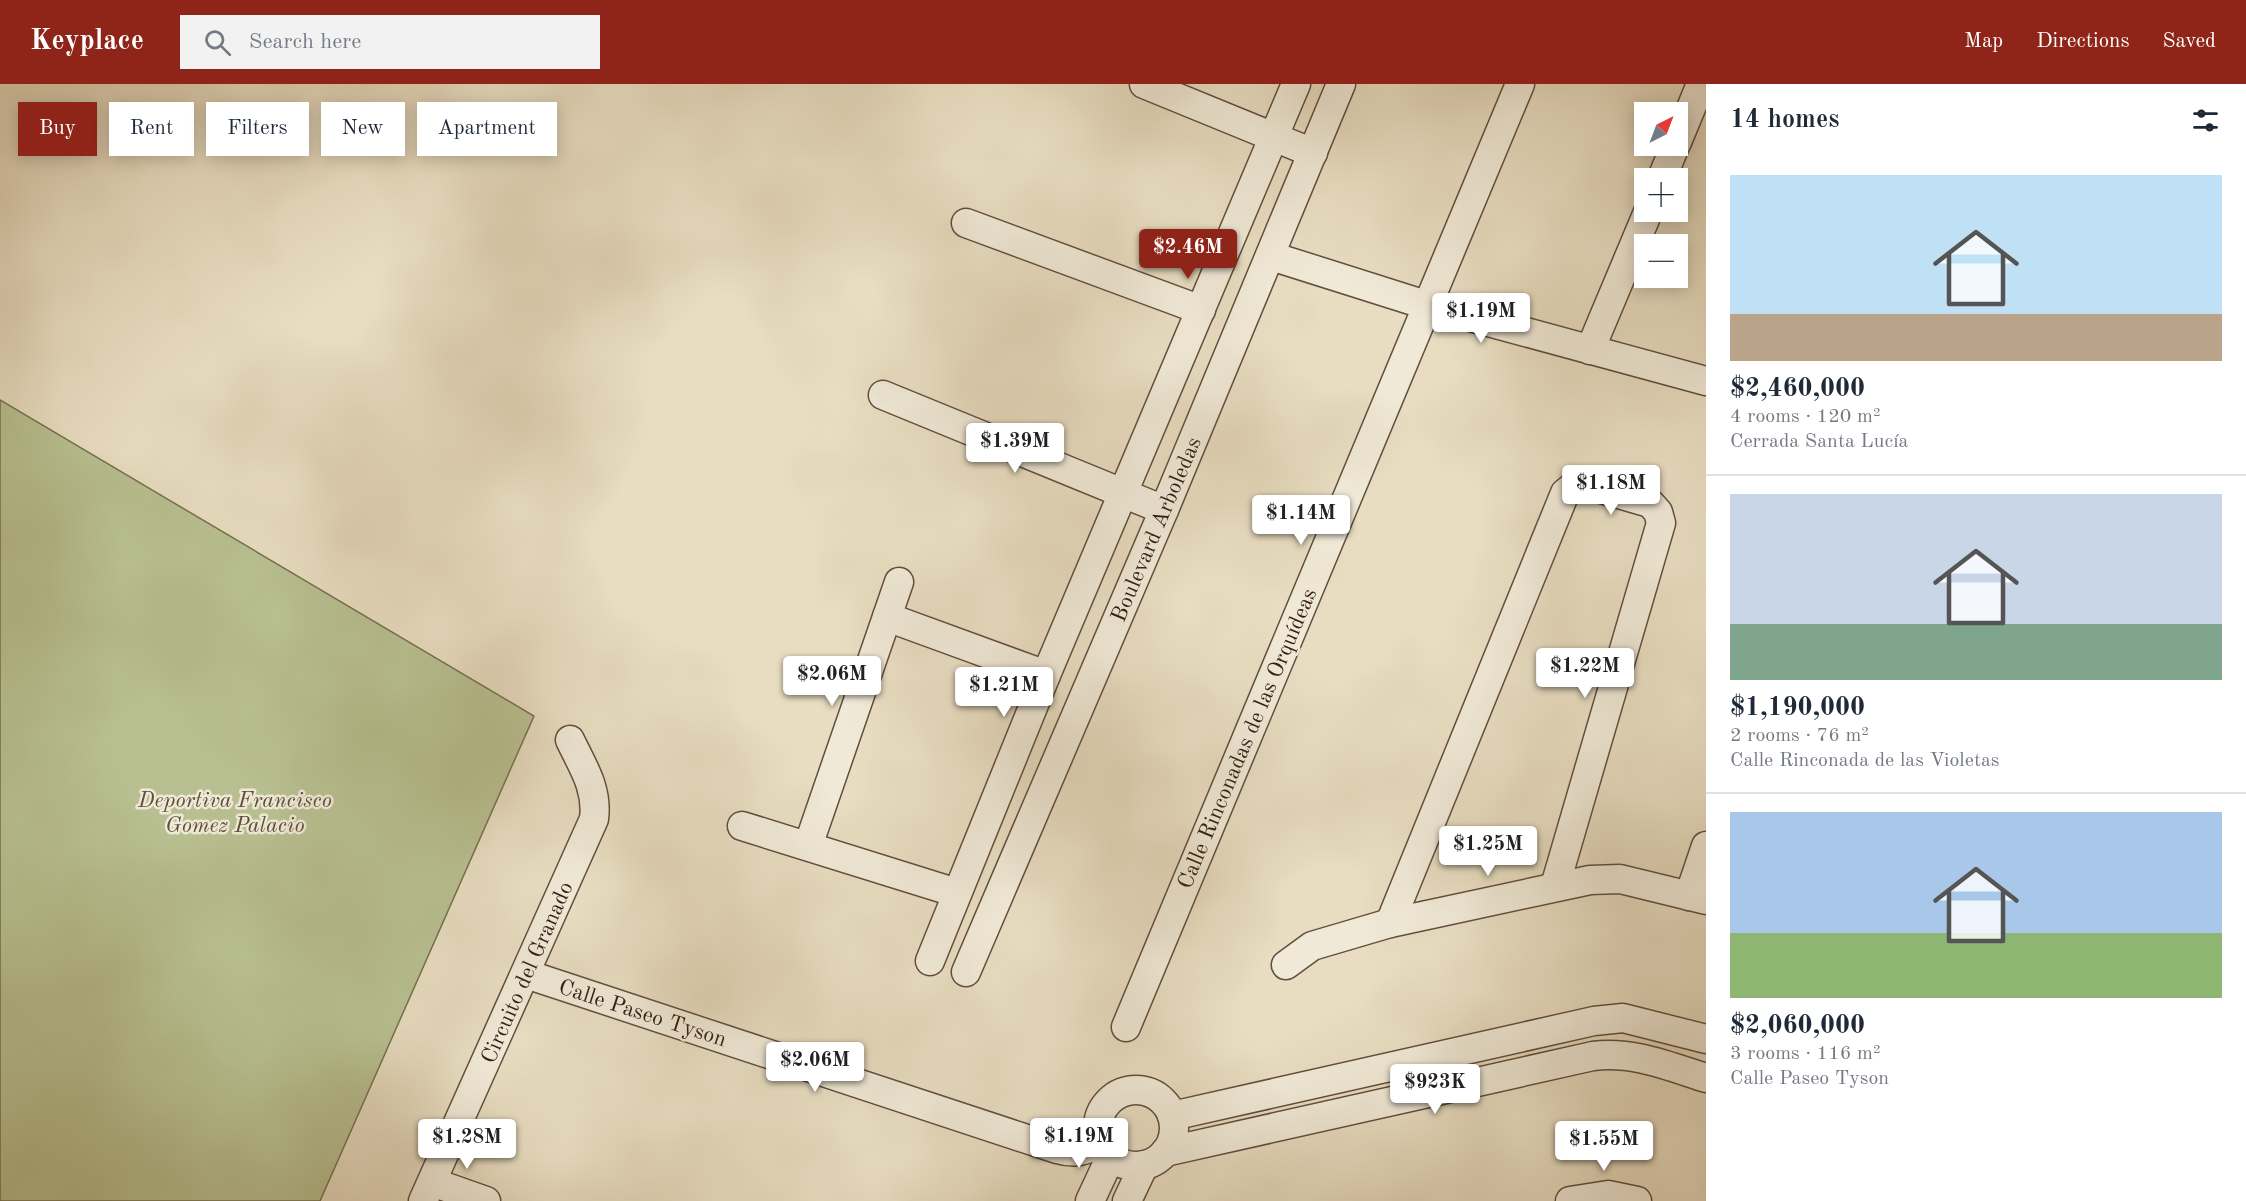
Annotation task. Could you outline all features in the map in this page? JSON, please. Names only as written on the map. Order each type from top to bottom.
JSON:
[{"type":"street","points":[[1144,84],[1274,135],[1313,153]]},
{"type":"street","name":"Boulevard Arboledas","points":[[930,961],[1046,675],[1296,84]]},
{"type":"street","name":"Boulevard Arboledas","points":[[966,972],[1164,510],[1341,84]]},
{"type":"street","name":"Calle Rinconadas de las Orquídeas","points":[[1126,1027],[1520,84]]},
{"type":"street","points":[[1688,115],[1701,84]]},
{"type":"street","points":[[1590,350],[1644,222]]},
{"type":"street","points":[[966,223],[1201,310]]},
{"type":"street","points":[[1270,256],[1426,305],[1706,381]]},
{"type":"street","points":[[883,395],[1164,510]]},
{"type":"street","points":[[1390,923],[1565,493],[1575,485],[1584,484],[1650,503],[1658,512],[1661,523],[1555,886]]},
{"type":"street","points":[[808,846],[899,582]]},
{"type":"street","points":[[887,617],[1046,675]]},
{"type":"street","name":"Circuito del Granado","points":[[428,1192],[594,819],[596,803],[594,788],[570,740]]},
{"type":"street","points":[[742,826],[957,893]]},
{"type":"street","points":[[1286,965],[1312,946],[1390,923],[1590,880],[1620,879],[1698,898],[1706,846]]},
{"type":"street","name":"Calle Paseo Tyson","points":[[526,974],[1057,1149],[1071,1153],[1106,1150]]},
{"type":"street","points":[[1172,1116],[1594,1021],[1623,1018],[1706,1039]]},
{"type":"street","points":[[1127,1201],[1155,1158],[1172,1141],[1172,1116],[1164,1103],[1152,1093],[1137,1089],[1122,1092],[1109,1100],[1100,1113],[1097,1128],[1106,1150],[1132,1166],[1155,1158],[1593,1056],[1616,1053],[1638,1056],[1706,1078]]},
{"type":"street","points":[[1090,1201],[1106,1150]]},
{"type":"street","points":[[428,1192],[486,1201]]},
{"type":"street","points":[[1570,1201],[1608,1195],[1635,1201]]},
{"type":"green space","name":"Deportiva Francisco Gomez Palacio","points":[[0,400],[534,716],[320,1201],[0,1201]]}]
